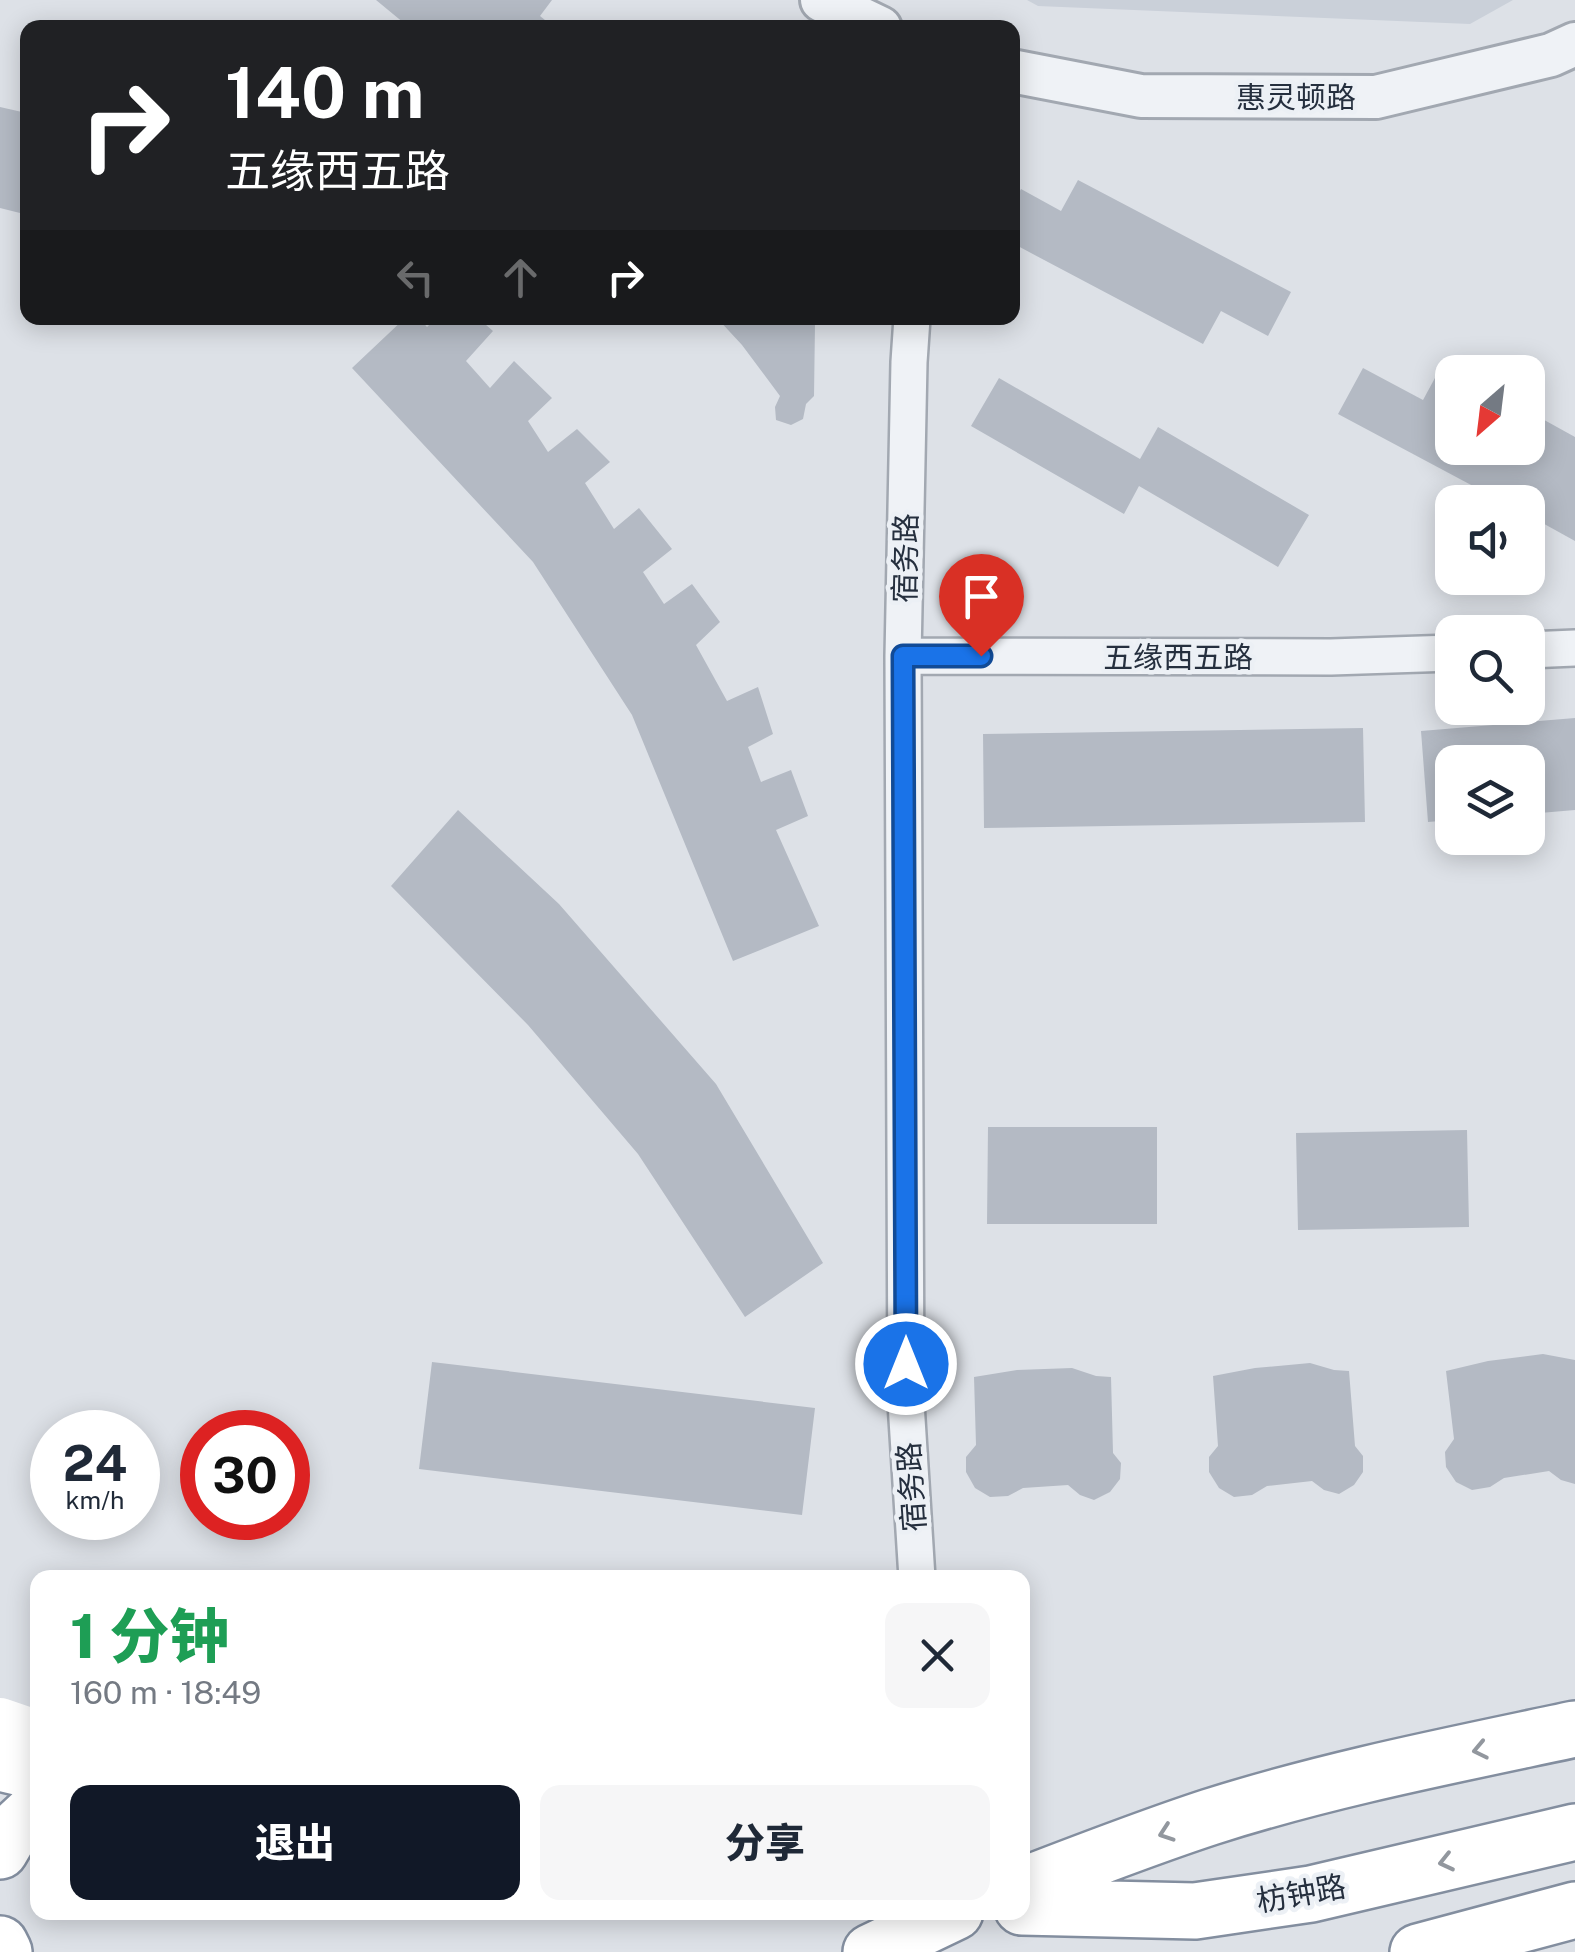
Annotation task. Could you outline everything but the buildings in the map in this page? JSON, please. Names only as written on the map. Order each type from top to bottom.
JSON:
[{"type":"highway","points":[[1030,1883],[1212,1816],[1383,1770],[1575,1729]]},
{"type":"highway","points":[[0,1763],[30,1770]]},
{"type":"highway","points":[[0,1851],[10,1834],[30,1815]]},
{"type":"highway","name":"枋钟路","points":[[1030,1908],[1195,1911],[1310,1894],[1575,1832]]},
{"type":"highway","points":[[1418,1952],[1575,1910]]},
{"type":"highway","points":[[872,1952],[938,1920]]},
{"type":"highway","points":[[0,1944],[4,1952]]},
{"type":"main road","points":[[0,1722],[30,1732]]},
{"type":"street","points":[[822,0],[863,20]]},
{"type":"street","name":"惠灵顿路","points":[[1020,73],[1141,96],[1376,97],[1551,54],[1575,44]]},
{"type":"street","name":"宿务路","points":[[911,325],[903,656],[906,1403],[917,1570]]},
{"type":"street","points":[[1545,649],[1575,648]]},
{"type":"street","name":"五缘西五路","points":[[903,656],[1330,657],[1435,653]]},
{"type":"shaded area","points":[[1027,0],[1513,0],[1470,24],[1038,6]]},
{"type":"route","points":[[906,1364],[903,656],[981,656]]}]
